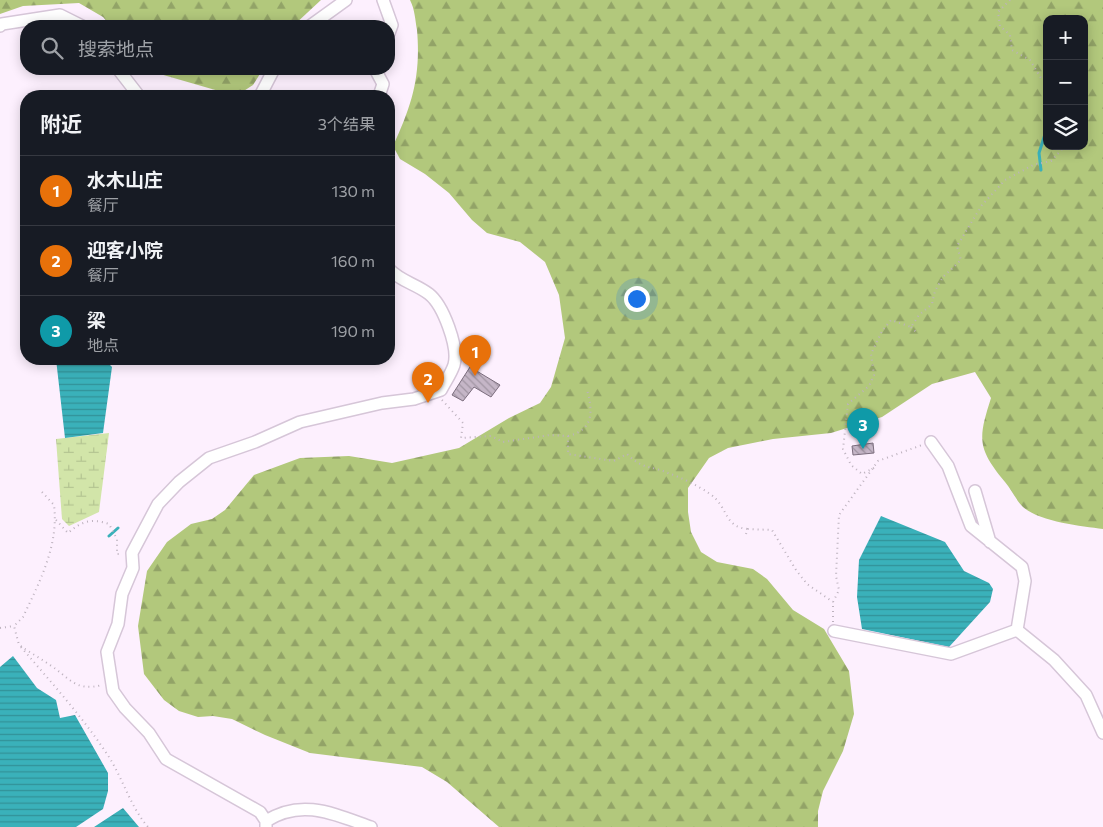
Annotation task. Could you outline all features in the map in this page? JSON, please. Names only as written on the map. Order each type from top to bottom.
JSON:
[{"type":"street","points":[[318,20],[346,0]]},
{"type":"street","points":[[383,0],[390,20]]},
{"type":"street","points":[[28,20],[60,15],[70,20]]},
{"type":"street","points":[[0,26],[20,21]]},
{"type":"street","points":[[123,75],[134,90]]},
{"type":"street","points":[[263,90],[271,75]]},
{"type":"street","points":[[378,75],[383,84],[381,90]]},
{"type":"street","points":[[371,827],[318,810],[294,809],[278,813],[266,824],[260,812],[166,759],[149,733],[118,700],[110,682],[107,652],[118,624],[122,594],[133,568],[132,553],[158,504],[179,482],[209,458],[255,442],[300,422],[382,403],[414,399],[441,390],[454,364],[454,349],[440,305],[428,294],[395,276]]},
{"type":"street","points":[[931,442],[948,466],[971,526],[1022,567],[1025,581],[1017,630]]},
{"type":"street","points":[[975,491],[991,544]]},
{"type":"street","points":[[834,631],[951,654],[1017,630]]},
{"type":"street","points":[[1017,630],[1054,660],[1086,695],[1103,733]]},
{"type":"path","points":[[1010,0],[998,12],[1000,26],[1010,35],[1012,50],[1030,60],[1043,79]]},
{"type":"path","points":[[911,327],[919,315],[932,304],[935,291],[943,277],[961,260],[957,246],[982,206],[1005,180],[1033,165],[1051,161],[1061,150]]},
{"type":"path","points":[[874,468],[862,474],[851,465],[843,449],[848,404],[869,386],[874,375],[871,354],[882,332],[891,320],[911,327],[917,333]]},
{"type":"path","points":[[441,390],[441,399],[463,423],[461,438],[491,436],[503,442],[550,435],[568,436],[579,433],[589,421],[592,408],[587,390]]},
{"type":"path","points":[[568,436],[568,454],[614,461],[626,454],[638,465],[668,473],[696,485],[722,503],[727,518],[737,528],[772,530],[796,570],[807,584],[833,602]]},
{"type":"path","points":[[834,631],[833,602],[839,590],[836,576],[839,515],[878,461],[931,442]]},
{"type":"path","points":[[0,628],[14,626],[23,617],[37,588],[52,548],[56,520],[54,505],[42,492]]},
{"type":"path","points":[[56,520],[68,533],[79,523],[94,519],[109,524],[114,532],[117,554],[132,553]]},
{"type":"path","points":[[746,534],[748,529]]},
{"type":"path","points":[[14,626],[19,645],[77,712],[102,746],[128,796],[148,827]]},
{"type":"path","points":[[19,645],[52,666],[73,684],[90,688],[110,682]]},
{"type":"green space","points":[[0,0],[321,0],[299,20],[106,20],[79,3],[23,6],[0,14]]},
{"type":"green space","points":[[410,0],[1103,0],[1103,529],[1050,520],[1030,512],[1020,504],[989,460],[985,451],[982,434],[991,398],[975,372],[932,384],[882,417],[831,433],[773,439],[728,448],[709,458],[688,488],[688,512],[691,532],[701,552],[717,562],[753,569],[767,579],[793,610],[824,629],[849,671],[854,714],[843,751],[823,791],[818,811],[818,827],[499,827],[447,782],[422,767],[310,753],[232,719],[213,716],[198,717],[179,711],[164,700],[144,674],[138,626],[147,571],[167,542],[191,524],[212,519],[225,510],[254,475],[300,458],[349,456],[392,463],[459,448],[509,418],[540,403],[551,387],[565,338],[559,295],[545,262],[520,242],[487,233],[472,220],[449,193],[425,174],[400,159],[395,150],[395,141],[414,90],[418,62],[417,30]]},
{"type":"green space","points":[[163,75],[259,75],[253,85],[245,90],[215,90]]},
{"type":"green space","points":[[109,433],[99,512],[69,526],[62,519],[56,439]]},
{"type":"water","points":[[57,365],[110,365],[112,367],[103,433],[65,438]]},
{"type":"water","points":[[881,516],[945,542],[964,571],[989,583],[993,589],[990,602],[949,647],[862,629],[857,597],[859,560]]},
{"type":"water","points":[[13,656],[37,688],[56,700],[60,718],[75,715],[108,773],[108,791],[103,809],[76,827],[0,827],[0,667]]},
{"type":"water","points":[[123,808],[139,827],[94,827]]},
{"type":"building","points":[[470,367],[500,385],[491,397],[474,387],[463,401],[452,395]]},
{"type":"building","points":[[873,443],[874,453],[853,455],[852,446]]},
{"type":"waterway","points":[[1041,170],[1039,153],[1043,140]]},
{"type":"waterway","points":[[109,536],[118,528]]},
{"type":"place","name":"水木山庄","points":[[475,376]]},
{"type":"place","name":"迎客小院","points":[[428,403]]},
{"type":"place","name":"梁","points":[[863,449]]}]
